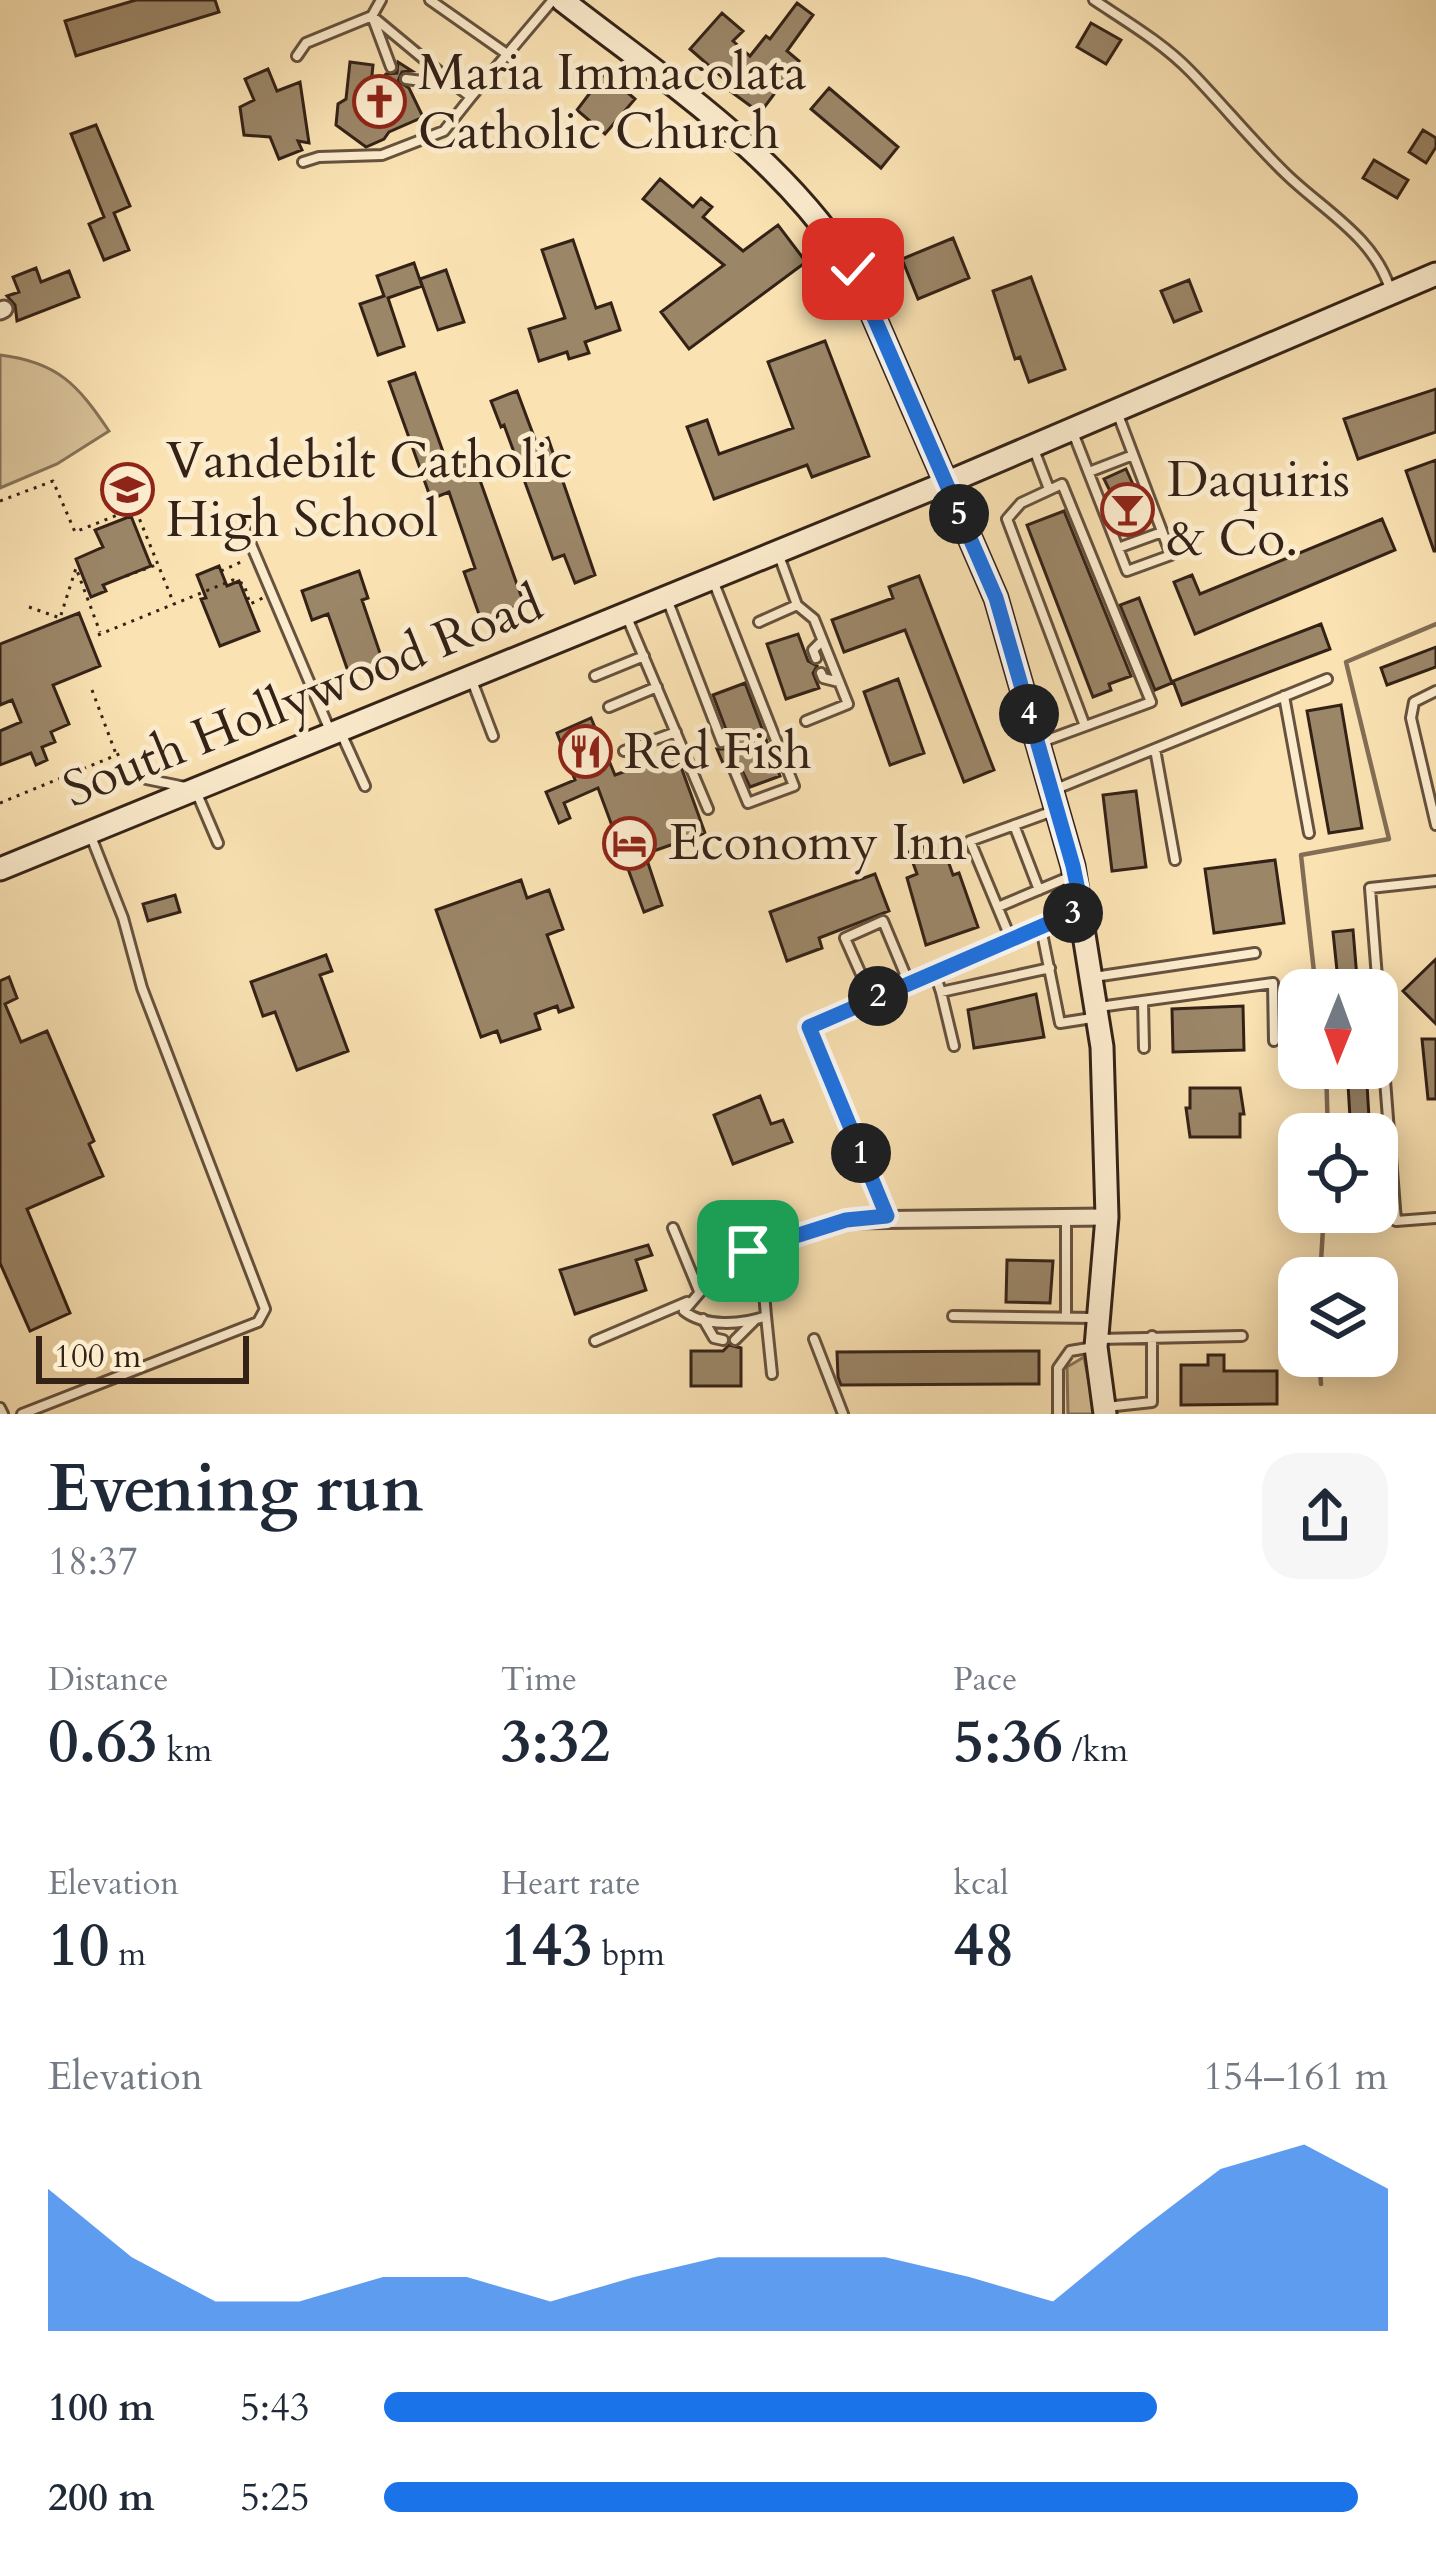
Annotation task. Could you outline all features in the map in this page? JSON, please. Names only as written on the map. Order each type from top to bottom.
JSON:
[{"type":"main road","points":[[557,0],[770,166],[826,226],[853,269],[996,598],[1075,875],[1098,1012],[1107,1126],[1107,1217],[1096,1334],[1104,1410]]},
{"type":"main road","name":"South Hollywood Road","points":[[0,869],[946,483],[1436,274]]},
{"type":"street","points":[[887,1216],[809,1027],[1082,909]]},
{"type":"street","points":[[748,1251],[846,1220],[887,1216],[1107,1217]]},
{"type":"lane","points":[[297,56],[306,44],[372,16],[381,0]]},
{"type":"lane","points":[[430,0],[507,54]]},
{"type":"lane","points":[[303,163],[319,157],[382,155],[451,125],[557,0]]},
{"type":"lane","points":[[1094,0],[1144,32],[1188,69],[1244,133],[1353,231],[1386,275],[1391,293]]},
{"type":"lane","points":[[372,16],[392,67]]},
{"type":"lane","points":[[372,16],[471,97]]},
{"type":"lane","points":[[406,79],[455,85]]},
{"type":"lane","points":[[1072,429],[1127,571],[1171,555],[1116,410]]},
{"type":"lane","points":[[1033,446],[1049,489]]},
{"type":"lane","points":[[1089,472],[1133,455]]},
{"type":"lane","points":[[1038,744],[1151,702],[1062,484],[1021,503],[1006,519],[1085,726]]},
{"type":"lane","points":[[244,528],[335,732],[365,786]]},
{"type":"lane","points":[[1118,548],[1162,532]]},
{"type":"lane","points":[[777,552],[797,605],[814,619],[848,704],[806,721]]},
{"type":"lane","points":[[712,579],[794,786],[748,802],[733,767]]},
{"type":"lane","points":[[666,597],[722,742]]},
{"type":"lane","points":[[759,622],[797,605]]},
{"type":"lane","points":[[626,614],[708,809]]},
{"type":"lane","points":[[816,658],[814,650],[823,641]]},
{"type":"lane","points":[[595,676],[644,656]]},
{"type":"lane","points":[[821,673],[839,682]]},
{"type":"lane","points":[[471,677],[493,736]]},
{"type":"lane","points":[[1011,938],[970,841],[1014,825],[1155,749],[1327,679]]},
{"type":"lane","points":[[609,707],[657,687]]},
{"type":"lane","points":[[1436,691],[1419,698],[1411,709],[1436,825]]},
{"type":"lane","points":[[1284,696],[1309,833]]},
{"type":"lane","points":[[624,751],[676,732]]},
{"type":"lane","points":[[1155,749],[1175,860]]},
{"type":"lane","points":[[146,778],[196,789],[218,843]]},
{"type":"lane","points":[[1014,825],[1040,890]]},
{"type":"lane","points":[[22,1414],[258,1322],[265,1309],[142,988],[123,918],[90,832]]},
{"type":"lane","points":[[998,907],[1075,875]]},
{"type":"lane","points":[[1436,881],[1370,888],[1396,1221],[1436,1218]]},
{"type":"lane","points":[[872,999],[845,938],[883,921],[909,982]]},
{"type":"lane","points":[[1041,927],[1060,1023],[1143,1001],[1273,983],[1274,1041]]},
{"type":"lane","points":[[1093,977],[1255,953]]},
{"type":"lane","points":[[940,992],[1049,968]]},
{"type":"lane","points":[[934,971],[955,1046]]},
{"type":"lane","points":[[1143,1001],[1144,1048]]},
{"type":"lane","points":[[1066,1219],[1066,1317]]},
{"type":"lane","points":[[674,1228],[699,1291]]},
{"type":"lane","points":[[766,1316],[729,1323],[692,1317],[685,1310],[719,1270],[748,1251],[764,1293],[772,1374]]},
{"type":"lane","points":[[595,1341],[689,1302]]},
{"type":"lane","points":[[953,1316],[1066,1317],[1096,1334],[1242,1336]]},
{"type":"lane","points":[[703,1319],[714,1338],[723,1340]]},
{"type":"lane","points":[[735,1340],[755,1320]]},
{"type":"lane","points":[[1058,1414],[1058,1368],[1070,1351],[1096,1334]]},
{"type":"lane","points":[[1104,1410],[1152,1402],[1152,1336]]},
{"type":"lane","points":[[814,1339],[843,1414]]},
{"type":"path","points":[[0,500],[53,481],[75,532],[135,508],[174,604]]},
{"type":"path","points":[[231,581],[224,570],[256,556]]},
{"type":"path","points":[[126,576],[158,564]]},
{"type":"path","points":[[28,607],[60,618],[76,568],[99,634],[231,581],[244,584],[250,604],[272,594]]},
{"type":"path","points":[[92,690],[116,755]]},
{"type":"path","points":[[0,803],[124,752]]},
{"type":"shaded area","points":[[0,355],[37,363],[65,378],[109,431],[57,464],[0,488]]},
{"type":"shaded area","points":[[1084,1357],[1095,1414],[1068,1414],[1067,1367]]},
{"type":"building","points":[[136,0],[215,0],[219,12],[76,56],[65,21]]},
{"type":"building","points":[[797,3],[813,15],[787,51],[799,61],[760,113],[726,88],[730,84],[690,49],[722,13],[743,31],[733,41],[750,56],[766,36],[770,39]]},
{"type":"building","points":[[1091,23],[1121,40],[1106,64],[1077,47]]},
{"type":"building","name":"Maria Immacolata Catholic Church","points":[[350,62],[373,65],[370,95],[386,74],[397,73],[398,62],[412,71],[402,72],[398,81],[409,88],[423,117],[366,147],[336,125],[338,104],[346,99]]},
{"type":"building","points":[[268,69],[277,91],[300,82],[309,143],[298,141],[302,150],[279,159],[270,137],[244,135],[240,107],[254,100],[245,79]]},
{"type":"building","points":[[605,73],[635,99],[605,134],[577,110]]},
{"type":"building","points":[[829,88],[898,147],[881,168],[811,109]]},
{"type":"building","points":[[96,125],[130,206],[114,213],[129,250],[104,260],[89,224],[104,217],[71,134]]},
{"type":"building","points":[[1423,130],[1436,138],[1426,163],[1409,152]]},
{"type":"building","points":[[1374,160],[1408,180],[1397,198],[1363,178]]},
{"type":"building","points":[[660,179],[693,207],[701,198],[712,207],[703,217],[743,251],[778,225],[806,262],[689,349],[661,312],[724,265],[643,199]]},
{"type":"building","points":[[953,238],[969,278],[918,299],[902,259]]},
{"type":"building","points":[[573,240],[596,308],[611,303],[620,330],[585,342],[589,353],[569,359],[567,352],[539,361],[529,329],[565,318],[542,250]]},
{"type":"building","points":[[414,263],[422,286],[388,298],[404,346],[378,355],[360,304],[384,296],[377,276]]},
{"type":"building","points":[[36,268],[41,282],[69,271],[79,297],[17,321],[15,305],[7,296],[19,292],[13,277]]},
{"type":"building","points":[[446,270],[464,322],[438,330],[420,279]]},
{"type":"building","points":[[1031,277],[1065,369],[1029,382],[1020,357],[1015,359],[993,291]]},
{"type":"building","points":[[1189,280],[1201,311],[1174,322],[1161,291]]},
{"type":"building","points":[[825,341],[869,456],[812,477],[807,465],[714,499],[687,427],[707,420],[719,454],[793,428],[768,362]]},
{"type":"building","points":[[415,373],[447,463],[471,455],[524,604],[481,620],[464,572],[475,568],[449,492],[431,499],[389,382]]},
{"type":"building","points":[[1436,389],[1436,432],[1358,459],[1344,419]]},
{"type":"building","points":[[517,391],[536,442],[548,438],[595,575],[575,583],[564,555],[553,559],[491,401]]},
{"type":"building","points":[[1436,460],[1436,551],[1434,551],[1406,471]]},
{"type":"building","name":"Daquiris & Co.","points":[[1126,469],[1150,522],[1123,534],[1104,479]]},
{"type":"building","points":[[1064,511],[1131,676],[1109,684],[1111,690],[1093,697],[1027,525]]},
{"type":"building","points":[[131,516],[151,566],[103,585],[106,591],[91,597],[76,559],[103,547],[95,530]]},
{"type":"building","points":[[1382,519],[1395,550],[1195,634],[1174,582],[1192,575],[1200,594]]},
{"type":"building","points":[[219,566],[227,586],[239,581],[259,631],[220,646],[197,575]]},
{"type":"building","points":[[359,571],[368,598],[362,600],[383,662],[349,674],[328,614],[312,620],[302,591]]},
{"type":"building","points":[[919,576],[994,770],[964,782],[905,630],[844,652],[832,620],[893,598],[889,587]]},
{"type":"building","points":[[1139,598],[1172,683],[1155,690],[1120,605]]},
{"type":"building","points":[[79,613],[100,666],[53,685],[69,724],[51,732],[55,742],[42,747],[47,760],[36,765],[31,753],[0,765],[0,731],[21,722],[12,700],[0,705],[0,644]]},
{"type":"building","points":[[1321,624],[1330,649],[1182,705],[1173,681]]},
{"type":"building","points":[[798,634],[808,661],[817,666],[813,673],[819,688],[786,699],[767,644]]},
{"type":"building","points":[[1436,647],[1436,667],[1387,685],[1381,668]]},
{"type":"building","points":[[898,679],[924,753],[890,765],[864,692]]},
{"type":"building","points":[[745,683],[780,776],[750,787],[737,760],[729,760],[725,768],[717,749],[726,749],[730,740],[713,695]]},
{"type":"building","points":[[1341,705],[1362,828],[1329,833],[1307,711]]},
{"type":"building","points":[[591,718],[615,775],[676,753],[705,833],[645,854],[662,905],[644,912],[598,788],[564,803],[570,818],[559,823],[546,792],[575,780],[557,733]]},
{"type":"building","points":[[1136,791],[1146,867],[1112,871],[1103,795]]},
{"type":"building","points":[[941,841],[953,875],[959,873],[978,927],[926,945],[907,878],[917,874],[909,852]]},
{"type":"building","points":[[1275,860],[1284,923],[1214,933],[1205,869]]},
{"type":"building","points":[[875,874],[889,911],[819,938],[822,948],[787,961],[770,912]]},
{"type":"building","points":[[521,880],[527,898],[549,890],[563,929],[547,935],[573,1007],[559,1012],[557,1006],[535,1014],[540,1029],[501,1042],[497,1031],[481,1037],[436,910]]},
{"type":"building","points":[[175,895],[180,912],[148,921],[143,904]]},
{"type":"building","points":[[1353,930],[1356,969],[1337,969],[1333,932]]},
{"type":"building","points":[[326,955],[332,971],[320,975],[348,1051],[297,1070],[275,1012],[263,1016],[251,982]]},
{"type":"building","points":[[1436,959],[1436,1024],[1403,991]]},
{"type":"building","points":[[9,977],[17,998],[5,1004],[21,1042],[47,1031],[94,1141],[89,1144],[103,1176],[27,1209],[70,1313],[30,1331],[0,1263],[0,981]]},
{"type":"building","points":[[1036,994],[1044,1037],[974,1048],[968,1010]]},
{"type":"building","points":[[1243,1006],[1244,1050],[1173,1052],[1172,1009]]},
{"type":"building","points":[[1422,1039],[1436,1039],[1436,1099],[1428,1099]]},
{"type":"building","points":[[1190,1088],[1240,1088],[1244,1114],[1240,1114],[1240,1137],[1190,1137],[1186,1108],[1190,1108]]},
{"type":"building","points":[[1348,1089],[1367,1089],[1369,1113],[1350,1113]]},
{"type":"building","points":[[760,1096],[771,1124],[783,1120],[792,1142],[733,1164],[714,1115]]},
{"type":"building","points":[[648,1245],[652,1255],[636,1260],[646,1290],[575,1314],[560,1270]]},
{"type":"building","points":[[1007,1260],[1053,1261],[1050,1303],[1006,1302]]},
{"type":"building","points":[[729,1345],[741,1348],[741,1386],[691,1386],[691,1351],[723,1351]]},
{"type":"building","points":[[1039,1351],[1039,1384],[841,1385],[838,1377],[837,1352]]},
{"type":"building","points":[[1208,1355],[1224,1355],[1224,1371],[1277,1371],[1277,1404],[1181,1405],[1181,1365],[1208,1365]]},
{"type":"waterway","points":[[1314,969],[1301,855],[1389,839],[1346,662],[1436,624]]},
{"type":"waterway","points":[[1327,1089],[1327,1113]]},
{"type":"waterway","points":[[1321,1257],[1323,1233]]},
{"type":"waterway","points":[[1320,1377],[1321,1384]]},
{"type":"place","name":"Maria Immacolata Catholic Church","points":[[379,102]]},
{"type":"place","name":"Vandebilt Catholic High School","points":[[127,490]]},
{"type":"place","name":"Daquiris & Co.","points":[[1128,509]]},
{"type":"place","name":"Red Fish","points":[[585,752]]},
{"type":"place","name":"Economy Inn","points":[[630,843]]},
{"type":"route","points":[[748,1251],[846,1220],[887,1216],[809,1027],[1082,909],[996,598],[853,269]]}]
